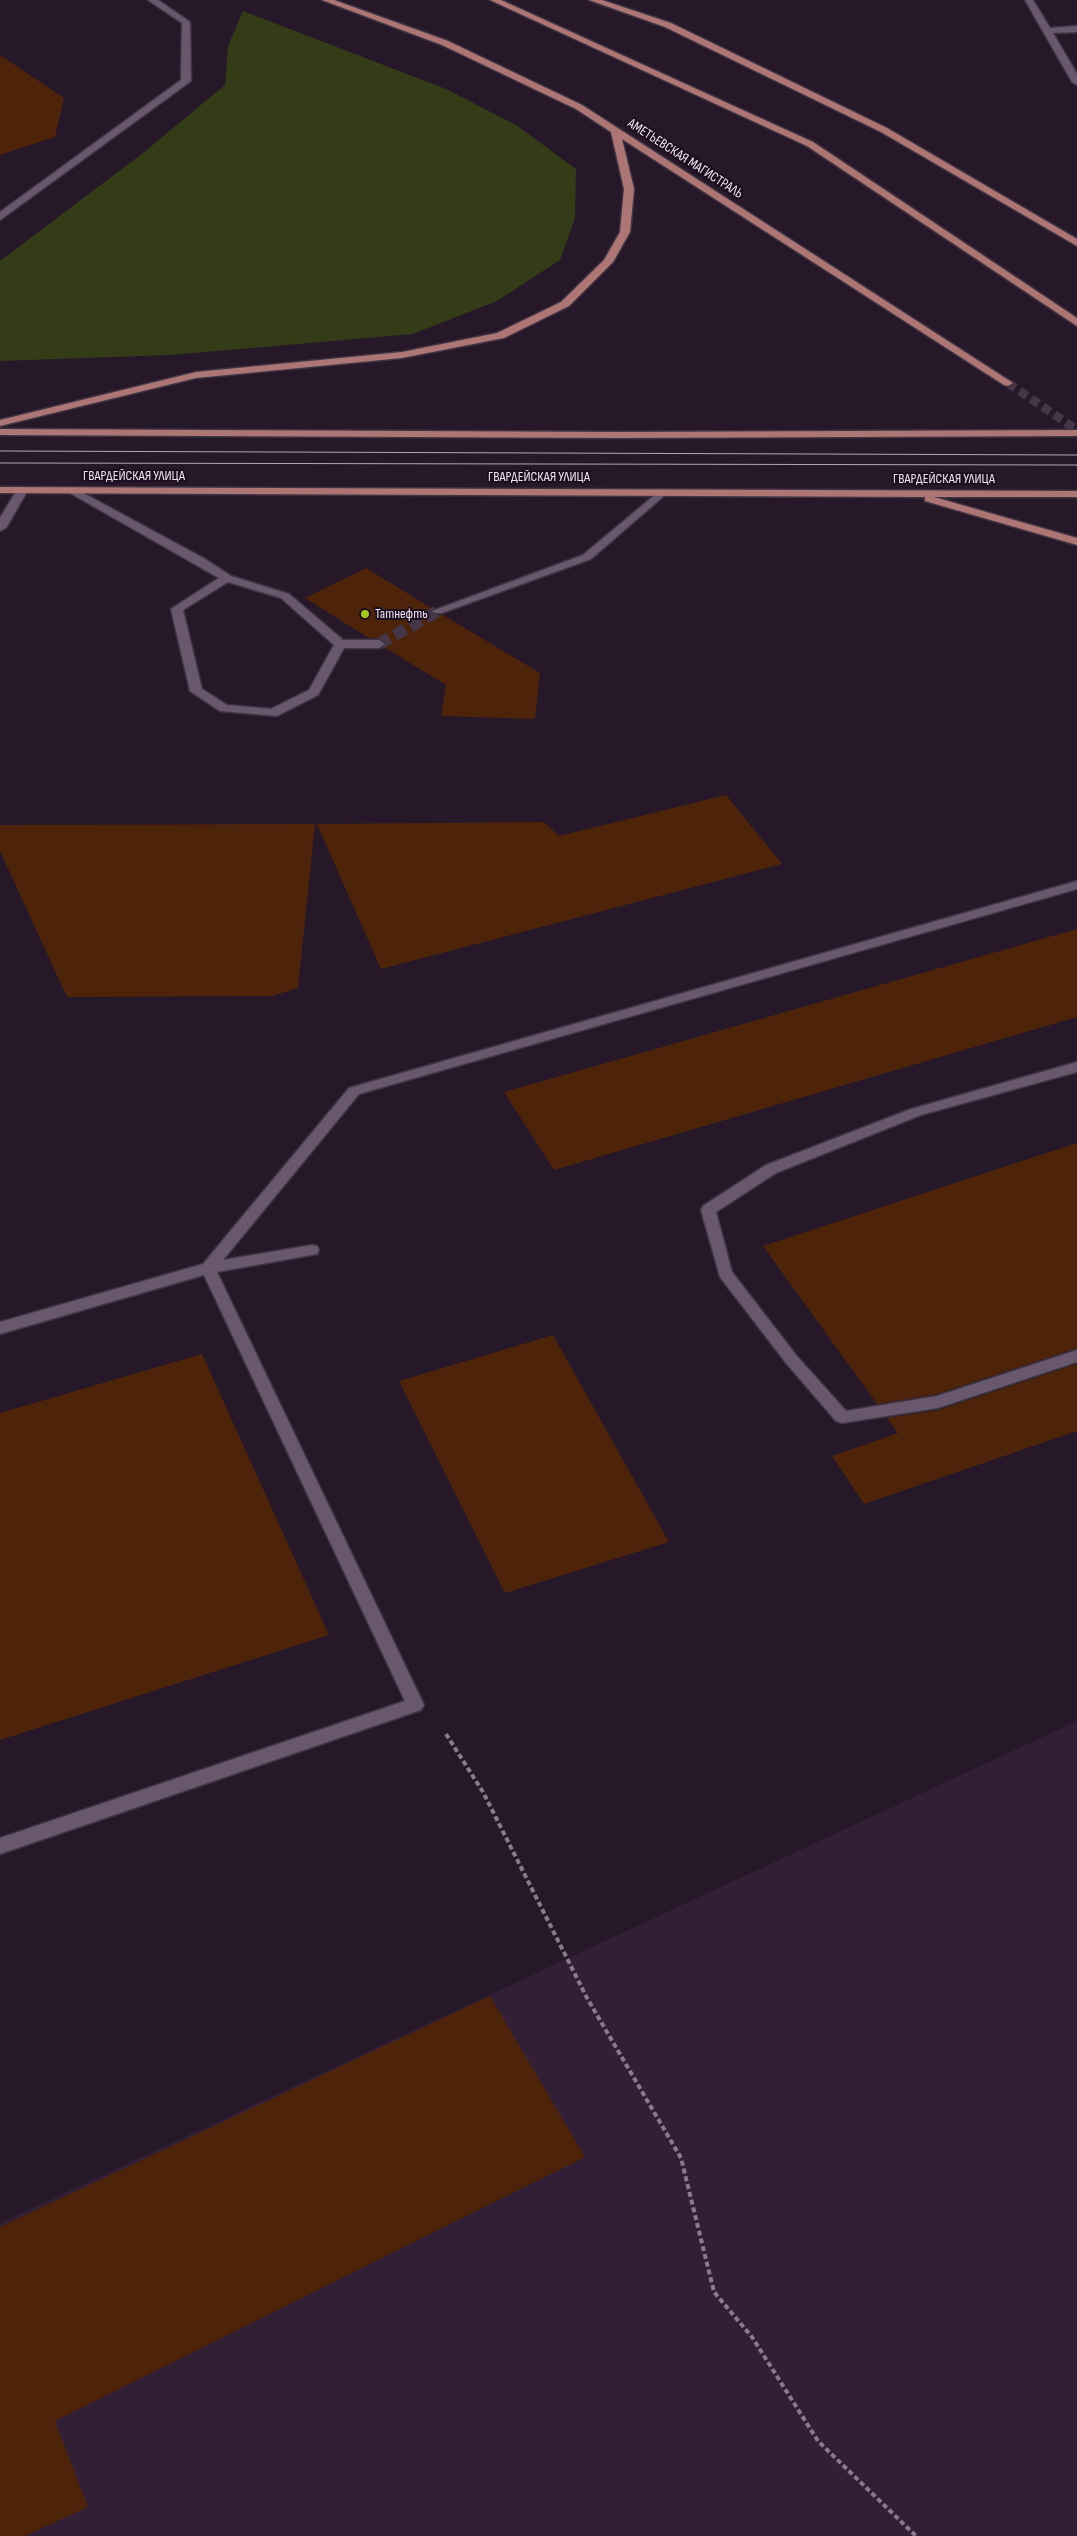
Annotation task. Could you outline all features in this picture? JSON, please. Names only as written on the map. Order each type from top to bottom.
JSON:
[{"type":"main road","name":"АМЕТЬЕВСКАЯ МАГИСТРАЛЬ","points":[[326,0],[445,43],[579,107],[1008,383]]},
{"type":"main road","points":[[494,0],[810,144],[1077,323]]},
{"type":"main road","points":[[593,0],[668,25],[884,130],[1077,243]]},
{"type":"main road","points":[[0,423],[196,375],[402,355],[500,336],[565,304],[608,262],[625,232],[629,189],[616,132]]},
{"type":"main road","points":[[0,432],[619,435],[1077,433]]},
{"type":"main road","name":"ГВАРДЕЙСКАЯ УЛИЦА","points":[[0,490],[1077,494]]},
{"type":"main road","points":[[913,494],[1077,542]]},
{"type":"lane","points":[[0,217],[186,81],[186,22],[152,0]]},
{"type":"lane","points":[[1029,0],[1077,82]]},
{"type":"lane","points":[[1047,31],[1077,29]]},
{"type":"lane","points":[[0,528],[22,490]]},
{"type":"lane","points":[[74,491],[201,561],[228,578],[285,596],[340,644],[379,644]]},
{"type":"lane","points":[[438,611],[587,557],[662,492]]},
{"type":"lane","points":[[228,578],[177,609],[196,692],[224,708],[273,713],[314,692],[340,644]]},
{"type":"lane","points":[[208,1268],[354,1091],[1077,885]]},
{"type":"lane","points":[[1077,1067],[916,1112],[771,1169],[708,1210],[725,1273],[791,1359],[842,1417],[938,1402],[1077,1356]]},
{"type":"lane","points":[[0,1328],[208,1268],[312,1250]]},
{"type":"lane","points":[[0,1846],[416,1705],[208,1268]]},
{"type":"path","points":[[416,1705],[438,1720],[483,1792],[587,1998],[681,2158],[714,2292],[752,2337],[818,2441],[916,2536]]},
{"type":"shaded area","points":[[1077,1721],[1077,2536],[0,2536],[0,2223]]},
{"type":"green space","points":[[243,11],[446,89],[516,125],[576,169],[575,218],[560,260],[497,301],[413,334],[171,355],[0,361],[0,261],[143,153],[225,85],[228,46]]},
{"type":"building","points":[[0,55],[64,98],[55,137],[0,155]]},
{"type":"building","points":[[366,568],[433,609],[430,611],[433,614],[443,615],[540,673],[535,719],[441,716],[446,685],[384,647],[387,643],[380,638],[369,638],[305,598]]},
{"type":"building","points":[[726,795],[782,864],[381,969],[317,824],[544,822],[559,836]]},
{"type":"building","points":[[315,824],[298,988],[272,996],[67,997],[0,851],[0,825]]},
{"type":"building","points":[[1077,929],[1077,1017],[554,1170],[504,1092]]},
{"type":"building","points":[[1077,1143],[1077,1348],[937,1394],[877,1404],[763,1246]]},
{"type":"building","points":[[553,1335],[669,1542],[505,1593],[399,1381]]},
{"type":"building","points":[[202,1354],[329,1635],[0,1740],[0,1413]]},
{"type":"building","points":[[1077,1364],[1077,1431],[864,1504],[832,1456],[898,1433],[887,1418],[939,1410]]},
{"type":"building","points":[[490,1996],[585,2157],[55,2421],[88,2507],[25,2536],[0,2536],[0,2227]]},
{"type":"tunnel","points":[[1008,383],[1077,430]]},
{"type":"tunnel","points":[[379,644],[438,611]]},
{"type":"tram line","points":[[0,451],[1077,455]]},
{"type":"tram line","points":[[0,463],[1077,465]]},
{"type":"place","name":"Татнефть","points":[[365,614]]}]
